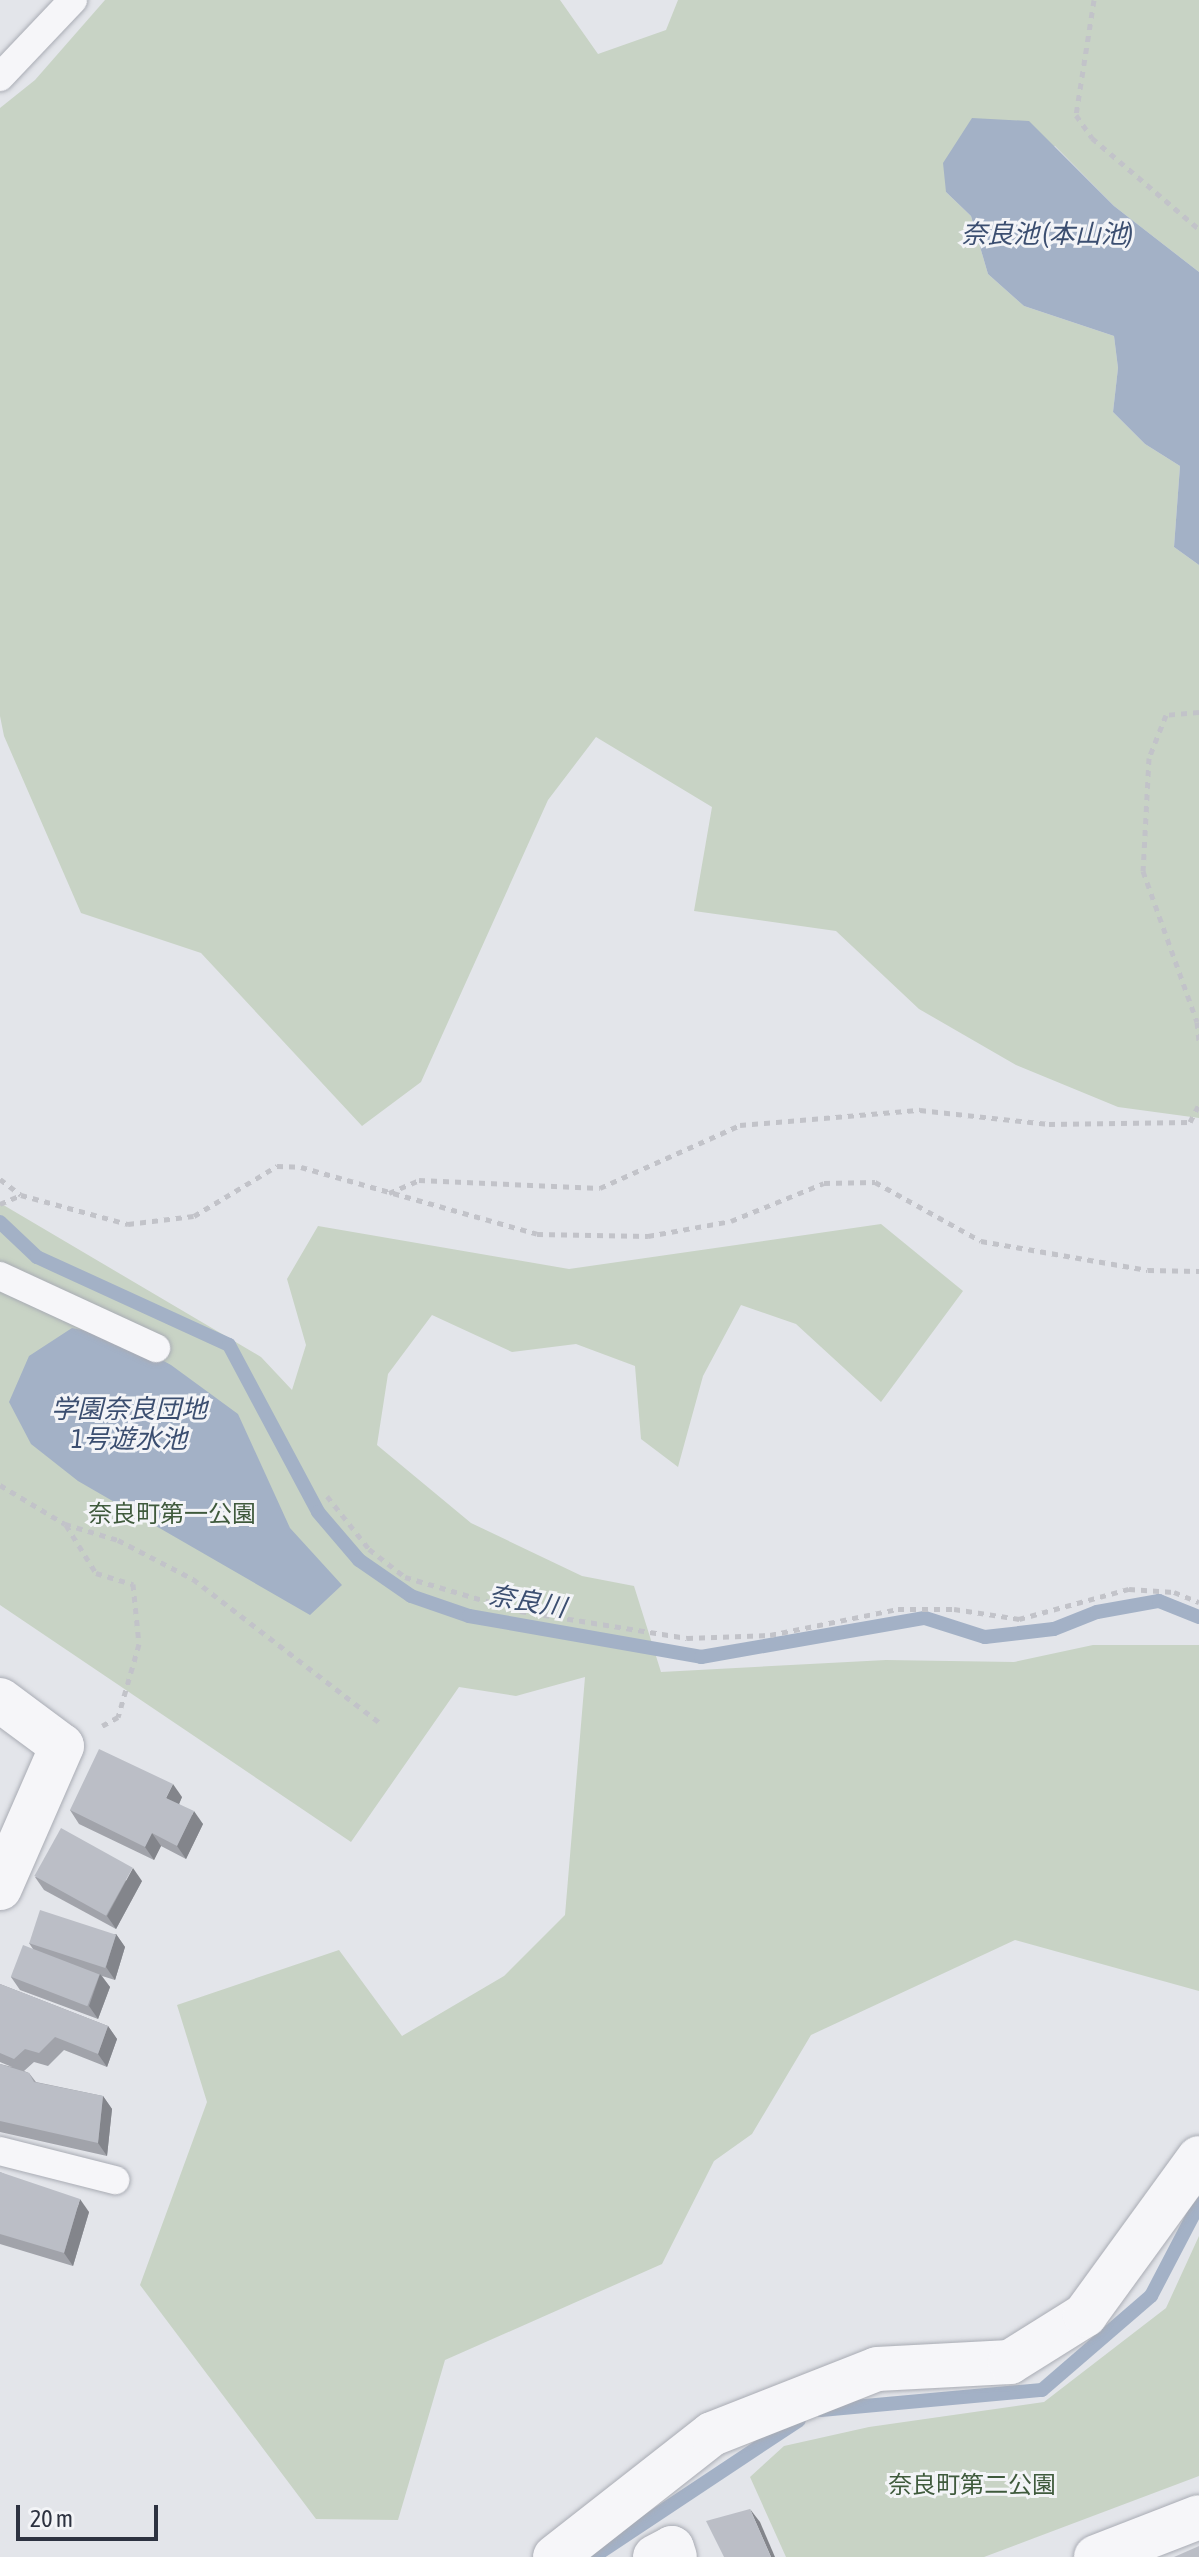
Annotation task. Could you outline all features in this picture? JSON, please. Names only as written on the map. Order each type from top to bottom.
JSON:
[{"type":"street","points":[[0,1700],[62,1746],[0,1888]]},
{"type":"street","points":[[555,2557],[712,2434],[877,2369],[1010,2362],[1085,2315],[1199,2158]]},
{"type":"street","points":[[1096,2557],[1199,2517]]},
{"type":"street","points":[[655,2557],[672,2548],[675,2557]]},
{"type":"lane","points":[[0,77],[73,0]]},
{"type":"lane","points":[[0,1276],[156,1348]]},
{"type":"lane","points":[[0,2151],[115,2180]]},
{"type":"path","points":[[1094,0],[1076,115],[1092,138],[1199,229]]},
{"type":"path","points":[[1199,712],[1166,715],[1149,758],[1143,871],[1197,1022],[1199,1042]]},
{"type":"path","points":[[386,1194],[419,1180],[600,1188],[740,1125],[920,1110],[1049,1124],[1190,1122],[1199,1104]]},
{"type":"path","points":[[0,1179],[21,1195],[128,1224],[194,1216],[277,1166],[301,1167],[386,1194],[537,1234],[648,1236],[731,1221],[824,1183],[875,1182],[981,1241],[1148,1270],[1199,1271]]},
{"type":"path","points":[[0,1204],[21,1195]]},
{"type":"path","points":[[0,1485],[65,1524],[118,1540],[193,1579],[381,1724]]},
{"type":"path","points":[[327,1496],[369,1549],[405,1577],[520,1611],[687,1638],[770,1635],[898,1609],[954,1609],[1019,1619],[1129,1589],[1174,1592],[1199,1602]]},
{"type":"path","points":[[65,1524],[96,1573],[133,1584],[139,1644],[118,1717]]},
{"type":"green space","points":[[105,0],[560,0],[598,54],[666,30],[678,0],[1199,0],[1199,272],[1114,206],[1055,146],[946,192],[971,216],[988,274],[1024,306],[1114,336],[1118,368],[1113,412],[1145,444],[1180,466],[1174,547],[1199,565],[1199,1118],[1118,1107],[1016,1065],[919,1009],[836,931],[694,911],[712,807],[596,737],[548,800],[421,1082],[362,1126],[201,953],[81,913],[4,736],[0,716],[0,108],[35,80]]},
{"type":"green space","name":"奈良町第一公園","points":[[0,1203],[261,1357],[292,1390],[306,1345],[287,1279],[318,1226],[569,1269],[881,1224],[963,1291],[881,1402],[796,1324],[741,1305],[703,1376],[678,1467],[641,1439],[635,1366],[576,1344],[512,1352],[432,1315],[388,1374],[377,1445],[471,1523],[582,1576],[634,1586],[661,1672],[886,1660],[1014,1662],[1093,1645],[1199,1645],[1199,1991],[1015,1940],[811,2035],[752,2134],[714,2161],[662,2264],[445,2360],[398,2520],[316,2519],[140,2285],[207,2102],[177,2005],[339,1950],[402,2036],[504,1976],[565,1915],[585,1677],[516,1696],[459,1687],[351,1842],[0,1605]]},
{"type":"green space","name":"奈良町第二公園","points":[[1199,2236],[1199,2476],[984,2557],[786,2557],[750,2477],[784,2446],[869,2427],[1044,2402],[1166,2308]]},
{"type":"water","name":"奈良池 (本山池)","points":[[972,118],[1029,121],[1114,206],[1199,272],[1199,565],[1174,547],[1180,466],[1145,444],[1113,412],[1118,368],[1114,336],[1024,306],[988,274],[971,216],[946,192],[943,163]]},
{"type":"water","name":"学園奈良団地 1号遊水池","points":[[72,1328],[122,1338],[171,1365],[238,1414],[290,1528],[342,1585],[310,1615],[78,1481],[31,1444],[9,1402],[29,1356]]},
{"type":"building","points":[[99,1749],[173,1784],[166,1798],[194,1811],[177,1846],[152,1833],[145,1847],[70,1810]]},
{"type":"building","points":[[61,1828],[133,1868],[106,1916],[34,1876]]},
{"type":"building","points":[[40,1910],[116,1935],[105,1968],[29,1943]]},
{"type":"building","points":[[23,1945],[100,1974],[87,2006],[11,1977]]},
{"type":"building","points":[[0,1984],[108,2026],[98,2054],[55,2037],[39,2053],[25,2049],[14,2059],[0,2053]]},
{"type":"building","points":[[0,2064],[29,2073],[34,2082],[103,2096],[98,2143],[0,2121]]},
{"type":"building","points":[[0,2172],[80,2199],[64,2253],[0,2234]]},
{"type":"building","points":[[750,2509],[771,2557],[724,2557],[706,2521]]},
{"type":"building","points":[[1199,2546],[1199,2557],[1174,2557]]},
{"type":"waterway","name":"奈良川","points":[[0,1222],[37,1257],[229,1345],[318,1512],[359,1560],[411,1596],[469,1616],[701,1657],[925,1618],[985,1637],[1054,1629],[1097,1612],[1159,1601],[1199,1617]]},
{"type":"waterway","points":[[821,2410],[1042,2390],[1151,2296],[1199,2204]]},
{"type":"waterway","points":[[593,2557],[799,2420]]}]
